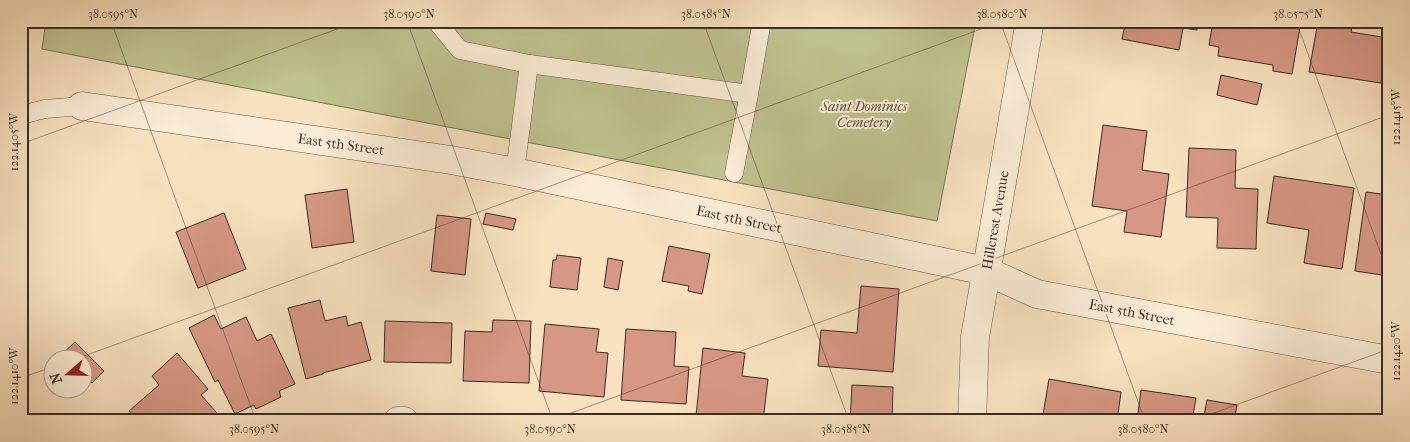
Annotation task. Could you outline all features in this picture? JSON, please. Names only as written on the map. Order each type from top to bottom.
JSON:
[{"type":"street","name":"Hillcrest Avenue","points":[[972,421],[975,337],[1030,21]]},
{"type":"street","name":"East 5th Street","points":[[82,106],[441,158],[515,172],[986,271],[1037,294],[1389,360]]},
{"type":"street","points":[[398,421],[404,421]]},
{"type":"lane","points":[[436,21],[460,50],[529,64],[749,94]]},
{"type":"lane","points":[[734,173],[762,21]]},
{"type":"lane","points":[[515,172],[529,64]]},
{"type":"lane","points":[[21,114],[82,106]]},
{"type":"green space","name":"Saint Dominics Cemetery","points":[[46,21],[976,21],[937,221],[42,49]]},
{"type":"building","points":[[1126,21],[1198,21],[1197,30],[1183,28],[1179,50],[1122,39]]},
{"type":"building","points":[[1213,21],[1301,21],[1292,74],[1273,71],[1273,65],[1218,56],[1219,47],[1209,45]]},
{"type":"building","points":[[1318,21],[1353,21],[1351,32],[1388,38],[1381,83],[1309,72]]},
{"type":"building","points":[[1221,75],[1262,84],[1257,105],[1217,95]]},
{"type":"building","points":[[1103,125],[1147,131],[1142,170],[1169,174],[1161,237],[1124,232],[1127,211],[1092,206]]},
{"type":"building","points":[[1189,148],[1236,150],[1235,188],[1258,189],[1256,249],[1217,248],[1218,218],[1186,217]]},
{"type":"building","points":[[1274,176],[1354,188],[1342,269],[1304,263],[1309,230],[1267,223]]},
{"type":"building","points":[[347,189],[354,242],[312,248],[305,195]]},
{"type":"building","points":[[1366,192],[1389,195],[1389,276],[1355,271]]},
{"type":"building","points":[[224,213],[246,269],[198,288],[176,232]]},
{"type":"building","points":[[486,213],[516,219],[513,230],[483,224]]},
{"type":"building","points":[[437,215],[471,219],[465,275],[431,271]]},
{"type":"building","points":[[669,246],[710,254],[702,294],[688,291],[689,286],[662,281]]},
{"type":"building","points":[[557,255],[581,258],[577,290],[550,287],[553,260],[556,260]]},
{"type":"building","points":[[608,258],[623,261],[618,290],[604,287]]},
{"type":"building","points":[[861,286],[899,289],[893,372],[818,366],[821,330],[857,333]]},
{"type":"building","points":[[320,300],[325,321],[346,316],[348,326],[361,322],[371,360],[306,379],[288,308]]},
{"type":"building","points":[[214,315],[221,329],[246,317],[257,341],[271,334],[295,384],[279,391],[281,397],[256,409],[254,405],[235,414],[218,380],[215,382],[189,328]]},
{"type":"building","points":[[493,320],[531,321],[529,383],[463,381],[465,331],[492,332]]},
{"type":"building","points":[[385,321],[452,323],[451,363],[384,362]]},
{"type":"building","points":[[545,324],[599,329],[596,352],[608,353],[604,397],[539,391]]},
{"type":"building","points":[[626,329],[676,332],[674,366],[689,367],[686,404],[621,400]]},
{"type":"building","points":[[75,342],[83,350],[66,350]]},
{"type":"building","points":[[703,348],[745,353],[742,376],[768,379],[763,421],[741,421],[696,416]]},
{"type":"building","points":[[177,353],[208,389],[201,395],[224,421],[137,421],[129,411],[159,385],[152,376]]},
{"type":"building","points":[[92,359],[104,371],[92,383]]},
{"type":"building","points":[[1049,379],[1121,392],[1117,421],[1042,421]]},
{"type":"building","points":[[852,385],[893,387],[892,421],[850,421]]},
{"type":"building","points":[[1141,390],[1196,398],[1192,421],[1137,421]]},
{"type":"building","points":[[1207,400],[1237,405],[1234,421],[1203,421]]}]
